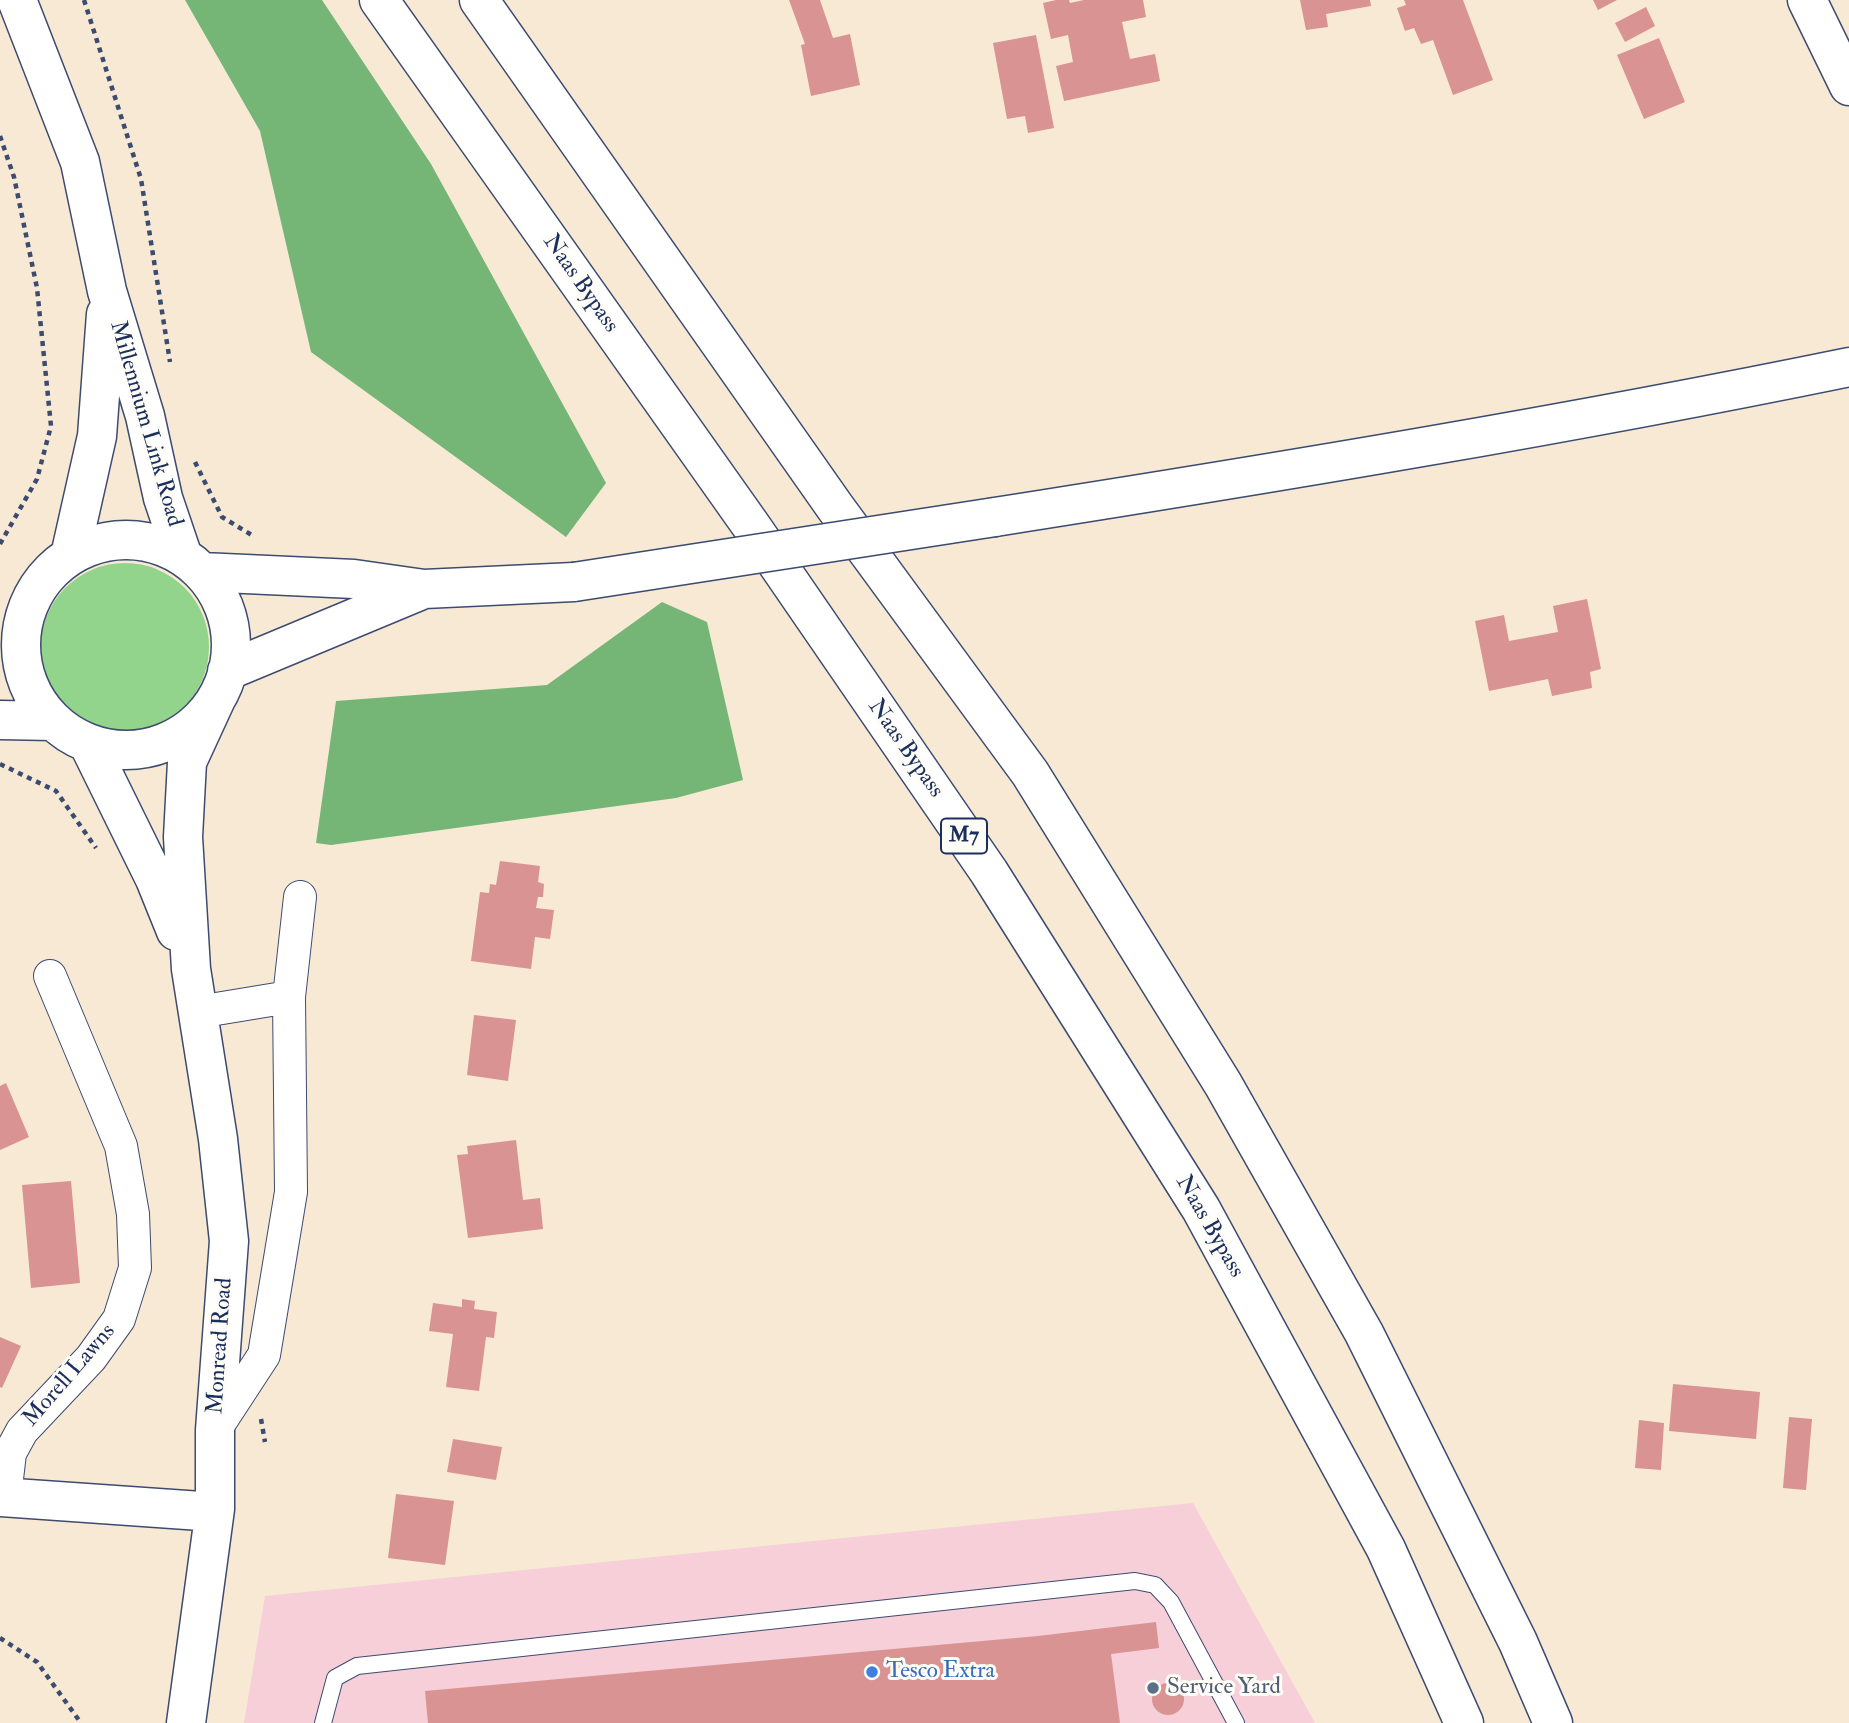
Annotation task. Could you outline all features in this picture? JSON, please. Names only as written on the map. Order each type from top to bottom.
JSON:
[{"type":"main road","name":"Millennium Link Road","points":[[18,0],[80,162],[107,291],[145,416],[163,498],[193,564]]},
{"type":"main road","name":"Naas Bypass","points":[[379,0],[752,527],[997,884],[1201,1209],[1386,1549],[1464,1723]]},
{"type":"main road","points":[[479,0],[835,507],[1030,773],[1223,1084],[1364,1332],[1518,1642],[1553,1723]]},
{"type":"main road","points":[[1807,0],[1849,86]]},
{"type":"main road","name":"Millennium Link Road","points":[[70,556],[97,436],[107,291]]},
{"type":"main road","points":[[193,564],[222,601],[230,636],[222,685],[198,722],[174,738],[146,748],[117,750],[88,743],[53,721],[33,694],[22,662],[22,628],[16,606],[70,556],[97,543],[127,539],[156,544],[193,564],[354,579],[424,589],[574,582],[1353,460],[1686,400],[1849,367]]},
{"type":"main road","points":[[222,685],[424,589]]},
{"type":"main road","name":"Monread Road","points":[[186,1723],[215,1509],[215,1430],[229,1241],[191,969],[183,837],[187,762],[222,685]]},
{"type":"main road","points":[[0,720],[53,721]]},
{"type":"main road","name":"Monread Road","points":[[88,743],[155,879],[191,969]]},
{"type":"main road","points":[[2,1497],[201,1511],[215,1509]]},
{"type":"street","points":[[215,1430],[264,1355],[291,1192],[289,997],[300,897]]},
{"type":"street","name":"Morell Lawns","points":[[2,1497],[10,1453],[22,1431],[91,1358],[119,1319],[135,1268],[133,1214],[121,1146],[50,976]]},
{"type":"street","points":[[198,1012],[289,997]]},
{"type":"lane","points":[[323,1723],[335,1678],[357,1666],[1135,1581],[1155,1585],[1171,1602],[1237,1723]]},
{"type":"path","points":[[84,0],[141,179],[170,369]]},
{"type":"path","points":[[0,136],[14,177],[37,288],[51,426],[37,479],[0,544]]},
{"type":"path","points":[[194,460],[222,517],[264,542]]},
{"type":"path","points":[[0,764],[56,791],[101,855]]},
{"type":"path","points":[[0,1638],[37,1662],[81,1723]]},
{"type":"shaded area","points":[[1193,1503],[1315,1723],[244,1723],[265,1596]]},
{"type":"green space","points":[[185,0],[322,0],[431,164],[606,483],[566,537],[311,352],[260,131]]},
{"type":"green space","points":[[125,563],[157,570],[172,577],[184,588],[195,600],[202,615],[209,647],[202,679],[195,694],[184,706],[172,717],[157,724],[125,731],[93,724],[78,717],[66,706],[55,694],[48,679],[41,647],[48,615],[55,600],[66,588],[78,577],[93,570]]},
{"type":"green space","points":[[662,602],[707,622],[743,780],[676,798],[331,845],[316,843],[336,701],[547,685]]},
{"type":"building","points":[[789,0],[820,0],[833,38],[850,34],[860,85],[811,96],[801,45],[805,44]]},
{"type":"building","points":[[1069,0],[1070,3],[1084,0],[1143,0],[1146,17],[1122,22],[1130,59],[1155,54],[1160,81],[1064,101],[1056,66],[1073,62],[1068,35],[1051,39],[1043,3]]},
{"type":"building","points":[[1300,0],[1370,0],[1371,6],[1326,14],[1328,27],[1306,30]]},
{"type":"building","points":[[1404,0],[1463,0],[1493,80],[1453,95],[1433,40],[1421,44],[1414,28],[1405,31],[1397,8],[1406,5]]},
{"type":"building","points":[[1593,0],[1617,0],[1598,10]]},
{"type":"building","points":[[1646,7],[1655,26],[1625,42],[1615,23]]},
{"type":"building","points":[[1036,35],[1054,128],[1028,133],[1025,116],[1007,119],[993,43]]},
{"type":"building","points":[[1659,38],[1685,102],[1644,119],[1617,55]]},
{"type":"building","points":[[1587,599],[1601,669],[1590,672],[1592,688],[1552,696],[1548,679],[1489,691],[1475,621],[1504,615],[1509,641],[1558,632],[1553,606]]},
{"type":"building","points":[[500,861],[540,866],[538,882],[544,884],[543,897],[538,897],[536,908],[554,910],[550,939],[535,937],[531,969],[471,961],[480,892],[489,893],[490,884],[496,885]]},
{"type":"building","points":[[474,1015],[516,1020],[508,1081],[467,1075]]},
{"type":"building","points":[[6,1083],[29,1137],[0,1150],[0,1086]]},
{"type":"building","points":[[516,1140],[523,1200],[540,1198],[543,1229],[468,1238],[457,1155],[468,1154],[467,1146]]},
{"type":"building","points":[[71,1181],[80,1283],[31,1288],[22,1185]]},
{"type":"building","points":[[462,1299],[475,1301],[474,1309],[497,1312],[494,1338],[486,1337],[479,1391],[446,1387],[453,1334],[429,1331],[433,1303],[462,1307]]},
{"type":"building","points":[[0,1337],[21,1346],[2,1388],[0,1387]]},
{"type":"building","points":[[1673,1384],[1760,1392],[1756,1439],[1669,1431]]},
{"type":"building","points":[[1789,1417],[1812,1419],[1806,1490],[1783,1488]]},
{"type":"building","points":[[1639,1420],[1664,1423],[1661,1470],[1635,1468]]},
{"type":"building","points":[[453,1439],[502,1447],[496,1480],[447,1472]]},
{"type":"building","points":[[396,1494],[454,1501],[445,1565],[388,1558]]},
{"type":"building","name":"Tesco Extra","points":[[1156,1622],[1159,1648],[1111,1654],[1120,1723],[428,1723],[425,1691],[1038,1636]]},
{"type":"building","points":[[1168,1683],[1180,1687],[1184,1699],[1180,1711],[1168,1715],[1156,1711],[1152,1699],[1156,1687]]},
{"type":"place","name":"Tesco Extra","points":[[872,1672]]},
{"type":"place","name":"Service Yard","points":[[1153,1688]]}]
